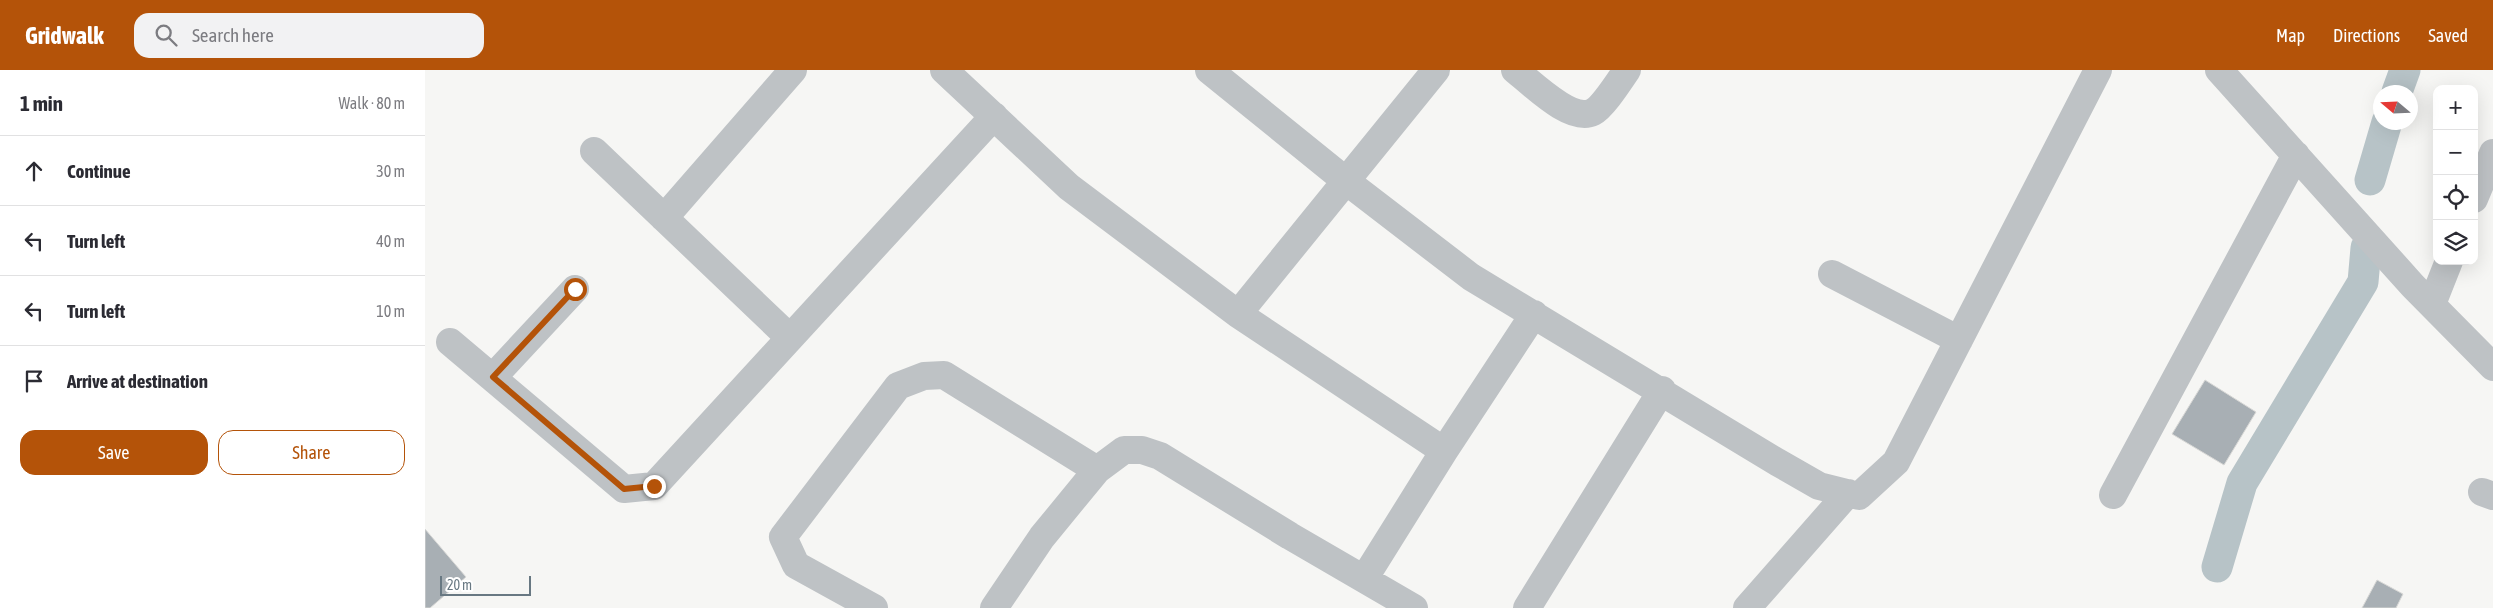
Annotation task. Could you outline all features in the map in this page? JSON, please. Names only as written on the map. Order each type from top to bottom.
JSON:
[{"type":"street","points":[[663,218],[793,70]]},
{"type":"street","points":[[944,70],[1069,188],[1238,314],[1444,451]]},
{"type":"street","points":[[1209,70],[1346,181],[1471,277],[1819,486],[1859,496],[1896,462],[2098,70]]},
{"type":"street","points":[[1238,314],[1436,70]]},
{"type":"street","points":[[1515,70],[1567,110],[1581,116],[1595,112],[1627,70]]},
{"type":"street","points":[[2219,70],[2432,304],[2493,366]]},
{"type":"street","points":[[450,342],[624,489],[654,486],[994,116]]},
{"type":"street","points":[[594,151],[790,338]]},
{"type":"street","points":[[2478,189],[2493,153]]},
{"type":"street","points":[[2113,495],[2296,155]]},
{"type":"street","points":[[2432,304],[2447,265]]},
{"type":"street","points":[[1831,274],[1959,340]]},
{"type":"street","points":[[493,377],[575,289]]},
{"type":"street","points":[[1364,579],[1444,451],[1534,314]]},
{"type":"street","points":[[873,608],[796,565],[783,537],[899,386],[924,376],[944,375],[1097,470]]},
{"type":"street","points":[[1527,608],[1662,390]]},
{"type":"street","points":[[994,608],[1042,536],[1097,470],[1124,450],[1142,450],[1160,456],[1414,608]]},
{"type":"street","points":[[1747,608],[1848,493]]},
{"type":"building","points":[[2205,380],[2256,412],[2224,465],[2172,434]]},
{"type":"building","points":[[425,529],[466,577],[430,608],[425,608]]},
{"type":"building","points":[[2377,580],[2403,594],[2396,608],[2362,608]]},
{"type":"waterway","points":[[2400,85],[2405,70]]},
{"type":"waterway","points":[[2370,180],[2385,130]]},
{"type":"waterway","points":[[2217,567],[2242,483],[2363,282],[2366,248]]},
{"type":"route","points":[[575,289],[493,377],[624,489],[654,486]]}]
